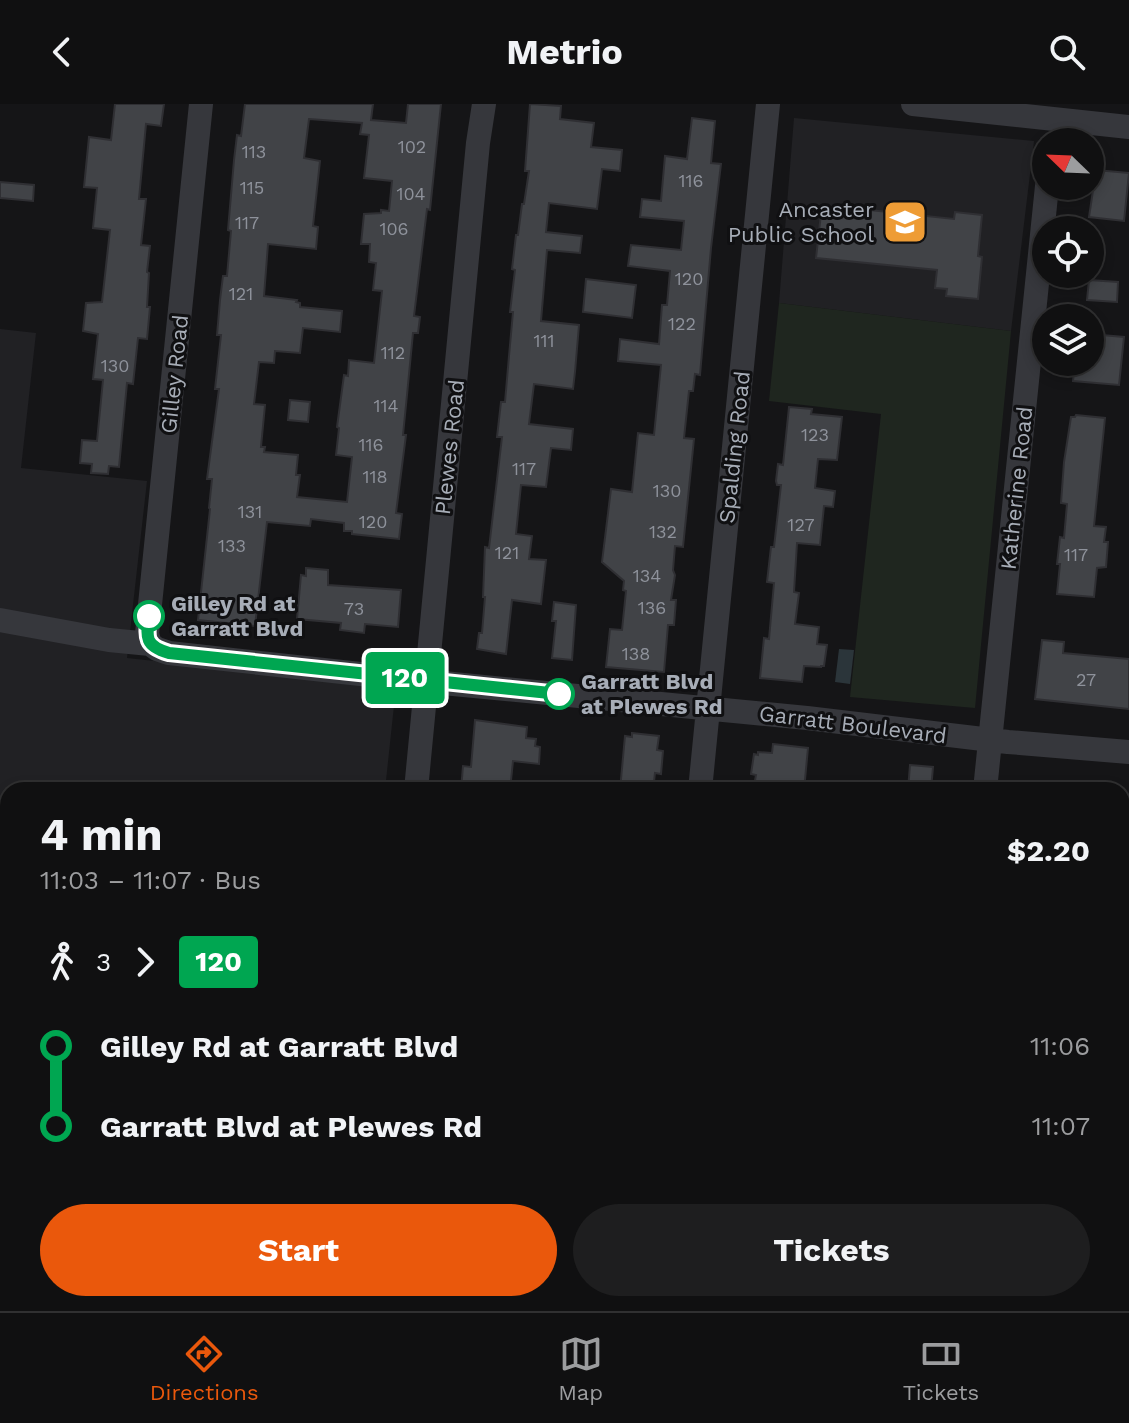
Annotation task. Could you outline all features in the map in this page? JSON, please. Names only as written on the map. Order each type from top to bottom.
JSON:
[{"type":"street","name":"Gilley Road","points":[[150,644],[147,634],[201,104]]},
{"type":"street","name":"Plewes Road","points":[[417,782],[484,104]]},
{"type":"street","name":"Spalding Road","points":[[701,782],[768,104]]},
{"type":"street","points":[[913,104],[1042,128]]},
{"type":"street","points":[[1104,128],[1129,127]]},
{"type":"street","name":"Katherine Road","points":[[986,782],[1046,200]]},
{"type":"street","name":"Garratt Boulevard","points":[[0,620],[109,640],[150,644],[169,653],[989,740],[1129,752]]},
{"type":"shaded area","name":"Ancaster Public School","points":[[794,118],[1032,141],[1011,331],[779,303]]},
{"type":"shaded area","points":[[779,303],[1011,331],[975,708],[850,697],[881,414],[769,401]]},
{"type":"shaded area","points":[[0,329],[36,333],[21,468],[147,481],[127,658],[396,687],[386,782],[0,782]]},
{"type":"shaded area","points":[[839,649],[854,650],[850,684],[835,682]]},
{"type":"building","points":[[115,104],[164,104],[161,126],[146,124],[139,199],[146,199],[141,245],[150,246],[147,339],[138,338],[133,384],[127,383],[119,467],[109,466],[108,474],[91,473],[92,464],[80,463],[82,440],[97,441],[103,380],[93,379],[98,334],[83,331],[86,303],[102,302],[110,230],[93,228],[97,188],[84,187],[89,137],[111,140]]},
{"type":"building","points":[[245,104],[373,104],[371,120],[406,123],[408,104],[441,104],[430,210],[427,209],[414,316],[420,317],[418,333],[413,333],[403,435],[406,435],[396,513],[402,514],[399,539],[352,534],[352,531],[344,531],[344,523],[311,519],[310,526],[267,522],[255,626],[198,620],[212,479],[207,479],[219,389],[215,389],[221,335],[217,335],[220,300],[223,276],[227,276],[237,135],[241,136]],"holes":[[[309,119],[362,123],[360,134],[369,135],[364,178],[392,181],[389,211],[364,214],[361,244],[370,244],[369,262],[376,263],[373,290],[382,291],[374,363],[349,360],[348,376],[344,375],[336,455],[352,457],[347,502],[297,497],[300,475],[296,475],[298,455],[264,452],[265,447],[261,447],[265,405],[254,404],[259,362],[274,363],[275,351],[300,353],[303,328],[340,332],[342,311],[300,307],[297,300],[264,296],[268,244],[316,249],[318,227],[313,226],[320,161],[304,158]]]},
{"type":"building","points":[[530,104],[561,106],[560,119],[594,123],[591,147],[622,150],[620,171],[602,169],[597,209],[549,203],[546,232],[582,236],[580,253],[547,250],[541,321],[579,325],[575,372],[573,389],[534,384],[529,424],[573,429],[571,450],[551,448],[546,487],[521,485],[516,534],[532,536],[529,559],[546,560],[541,604],[512,600],[506,654],[477,649],[479,633],[482,633],[485,597],[485,547],[489,548],[502,437],[497,437],[501,402],[505,402],[513,312],[510,312],[515,270],[512,269],[529,171],[525,171]]},
{"type":"building","points":[[692,118],[715,121],[711,163],[721,164],[700,375],[695,374],[693,391],[689,391],[684,438],[694,439],[683,547],[675,546],[671,600],[676,600],[674,625],[668,625],[664,672],[606,667],[610,629],[622,630],[626,591],[623,590],[624,581],[602,562],[611,489],[632,492],[638,433],[654,435],[661,365],[618,361],[620,339],[659,344],[662,305],[667,305],[670,271],[628,266],[631,245],[681,250],[684,221],[640,217],[642,199],[661,201],[665,156],[687,159]]},
{"type":"building","points":[[1104,171],[1129,173],[1124,221],[1089,216],[1092,200],[1104,200]]},
{"type":"building","points":[[0,182],[34,185],[33,201],[0,198]]},
{"type":"building","points":[[822,205],[954,219],[955,212],[982,215],[978,299],[946,296],[947,289],[935,288],[937,270],[816,258]]},
{"type":"building","points":[[586,279],[636,285],[632,318],[583,312]]},
{"type":"building","points":[[1104,281],[1118,282],[1117,302],[1087,300],[1088,288],[1104,288]]},
{"type":"building","points":[[1104,335],[1124,337],[1119,385],[1073,381],[1074,376],[1104,376]]},
{"type":"building","points":[[290,400],[310,402],[308,422],[288,420]]},
{"type":"building","points":[[789,407],[812,409],[811,414],[842,417],[837,460],[818,459],[815,488],[835,491],[833,507],[824,506],[820,545],[797,543],[794,592],[799,593],[795,624],[819,627],[817,644],[827,645],[824,666],[804,666],[802,682],[760,678],[764,638],[769,639],[774,583],[767,582],[781,485],[777,485],[776,481],[778,464],[783,465]]},
{"type":"building","points":[[1071,417],[1105,418],[1094,526],[1106,527],[1104,542],[1108,542],[1106,567],[1097,568],[1094,597],[1057,594],[1060,537],[1064,538],[1067,504],[1061,503],[1064,462]]},
{"type":"building","points":[[306,568],[328,570],[328,585],[401,590],[398,627],[365,624],[364,633],[340,630],[341,623],[297,619],[301,575],[306,576]]},
{"type":"building","points":[[554,602],[576,605],[572,660],[552,658],[556,621],[552,621]]},
{"type":"building","points":[[1042,640],[1064,642],[1063,653],[1129,659],[1129,709],[1035,699]]},
{"type":"building","points":[[475,720],[527,727],[526,738],[536,739],[535,746],[540,747],[539,764],[513,761],[511,782],[462,782],[463,766],[471,767]]},
{"type":"building","points":[[632,733],[659,736],[657,750],[663,751],[661,774],[655,773],[654,782],[621,782],[625,736],[632,737]]},
{"type":"building","points":[[773,744],[808,748],[805,782],[755,782],[756,775],[751,774],[754,754],[772,753]]},
{"type":"building","points":[[910,765],[933,767],[932,782],[909,782]]},
{"type":"bus line","name":"120","points":[[149,616],[147,634],[150,644],[169,653],[559,694]]},
{"type":"place","name":"Ancaster Public School","points":[[905,222]]},
{"type":"place","name":"Gilley Rd at Garratt Blvd","points":[[149,616]]},
{"type":"place","name":"Garratt Blvd at Plewes Rd","points":[[559,694]]}]
